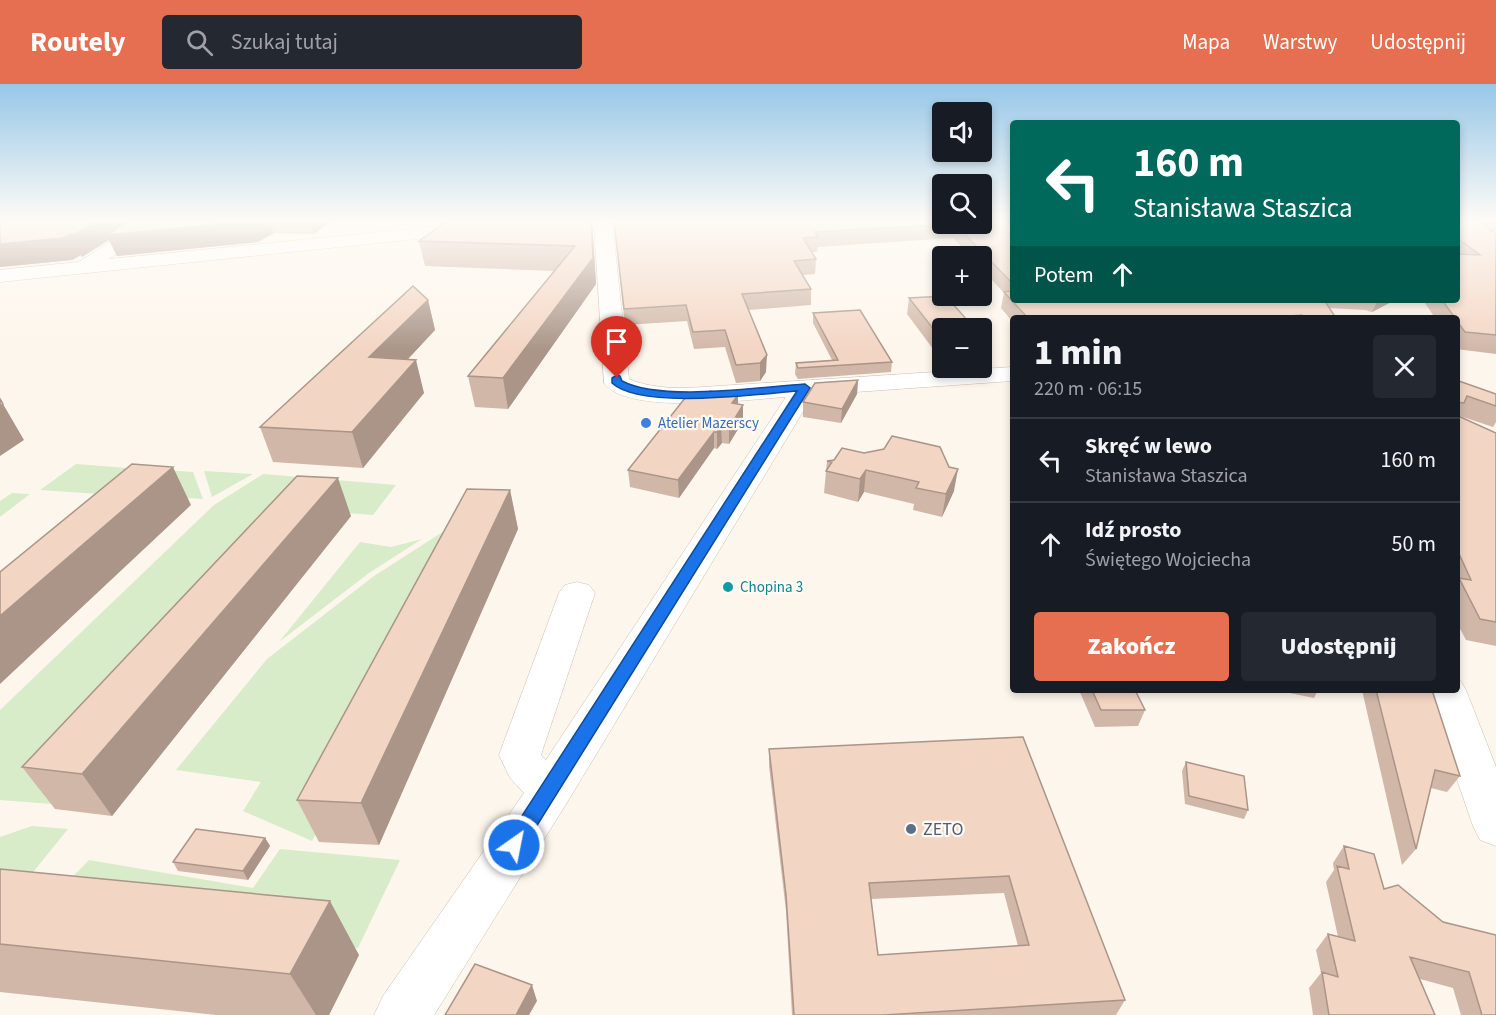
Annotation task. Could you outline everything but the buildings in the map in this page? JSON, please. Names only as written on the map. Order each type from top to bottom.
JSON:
[{"type":"street","points":[[81,268],[87,264]]},
{"type":"street","points":[[0,276],[116,264]]},
{"type":"street","points":[[607,264],[617,383],[640,392],[687,396],[1010,374]]},
{"type":"street","points":[[402,1015],[552,788],[805,388]]},
{"type":"street","points":[[552,788],[534,778],[523,766],[520,755],[577,593]]},
{"type":"street","points":[[1447,693],[1496,825]]},
{"type":"green space","points":[[76,464],[153,470],[114,495],[40,490]]},
{"type":"green space","points":[[164,470],[193,472],[203,499],[125,494]]},
{"type":"green space","points":[[204,471],[253,474],[212,497]]},
{"type":"green space","points":[[263,474],[396,485],[373,515],[308,510],[52,804],[0,800],[0,710],[214,505]]},
{"type":"green space","points":[[12,493],[30,494],[0,517],[0,501]]},
{"type":"green space","points":[[452,526],[474,527],[312,841],[243,811],[261,782],[176,770],[267,659],[374,576]]},
{"type":"green space","points":[[422,539],[369,573],[279,642],[360,542],[391,547]]},
{"type":"green space","points":[[32,826],[68,829],[0,913],[0,837]]},
{"type":"green space","points":[[280,849],[400,860],[358,948],[35,915],[89,860],[253,888]]},
{"type":"place","name":"Atelier Mazerscy","points":[[646,423]]},
{"type":"place","name":"Chopina 3","points":[[728,587]]},
{"type":"place","name":"ZETO","points":[[911,829]]},
{"type":"route","points":[[514,845],[805,388],[670,396],[627,388],[617,383],[617,378]]}]
